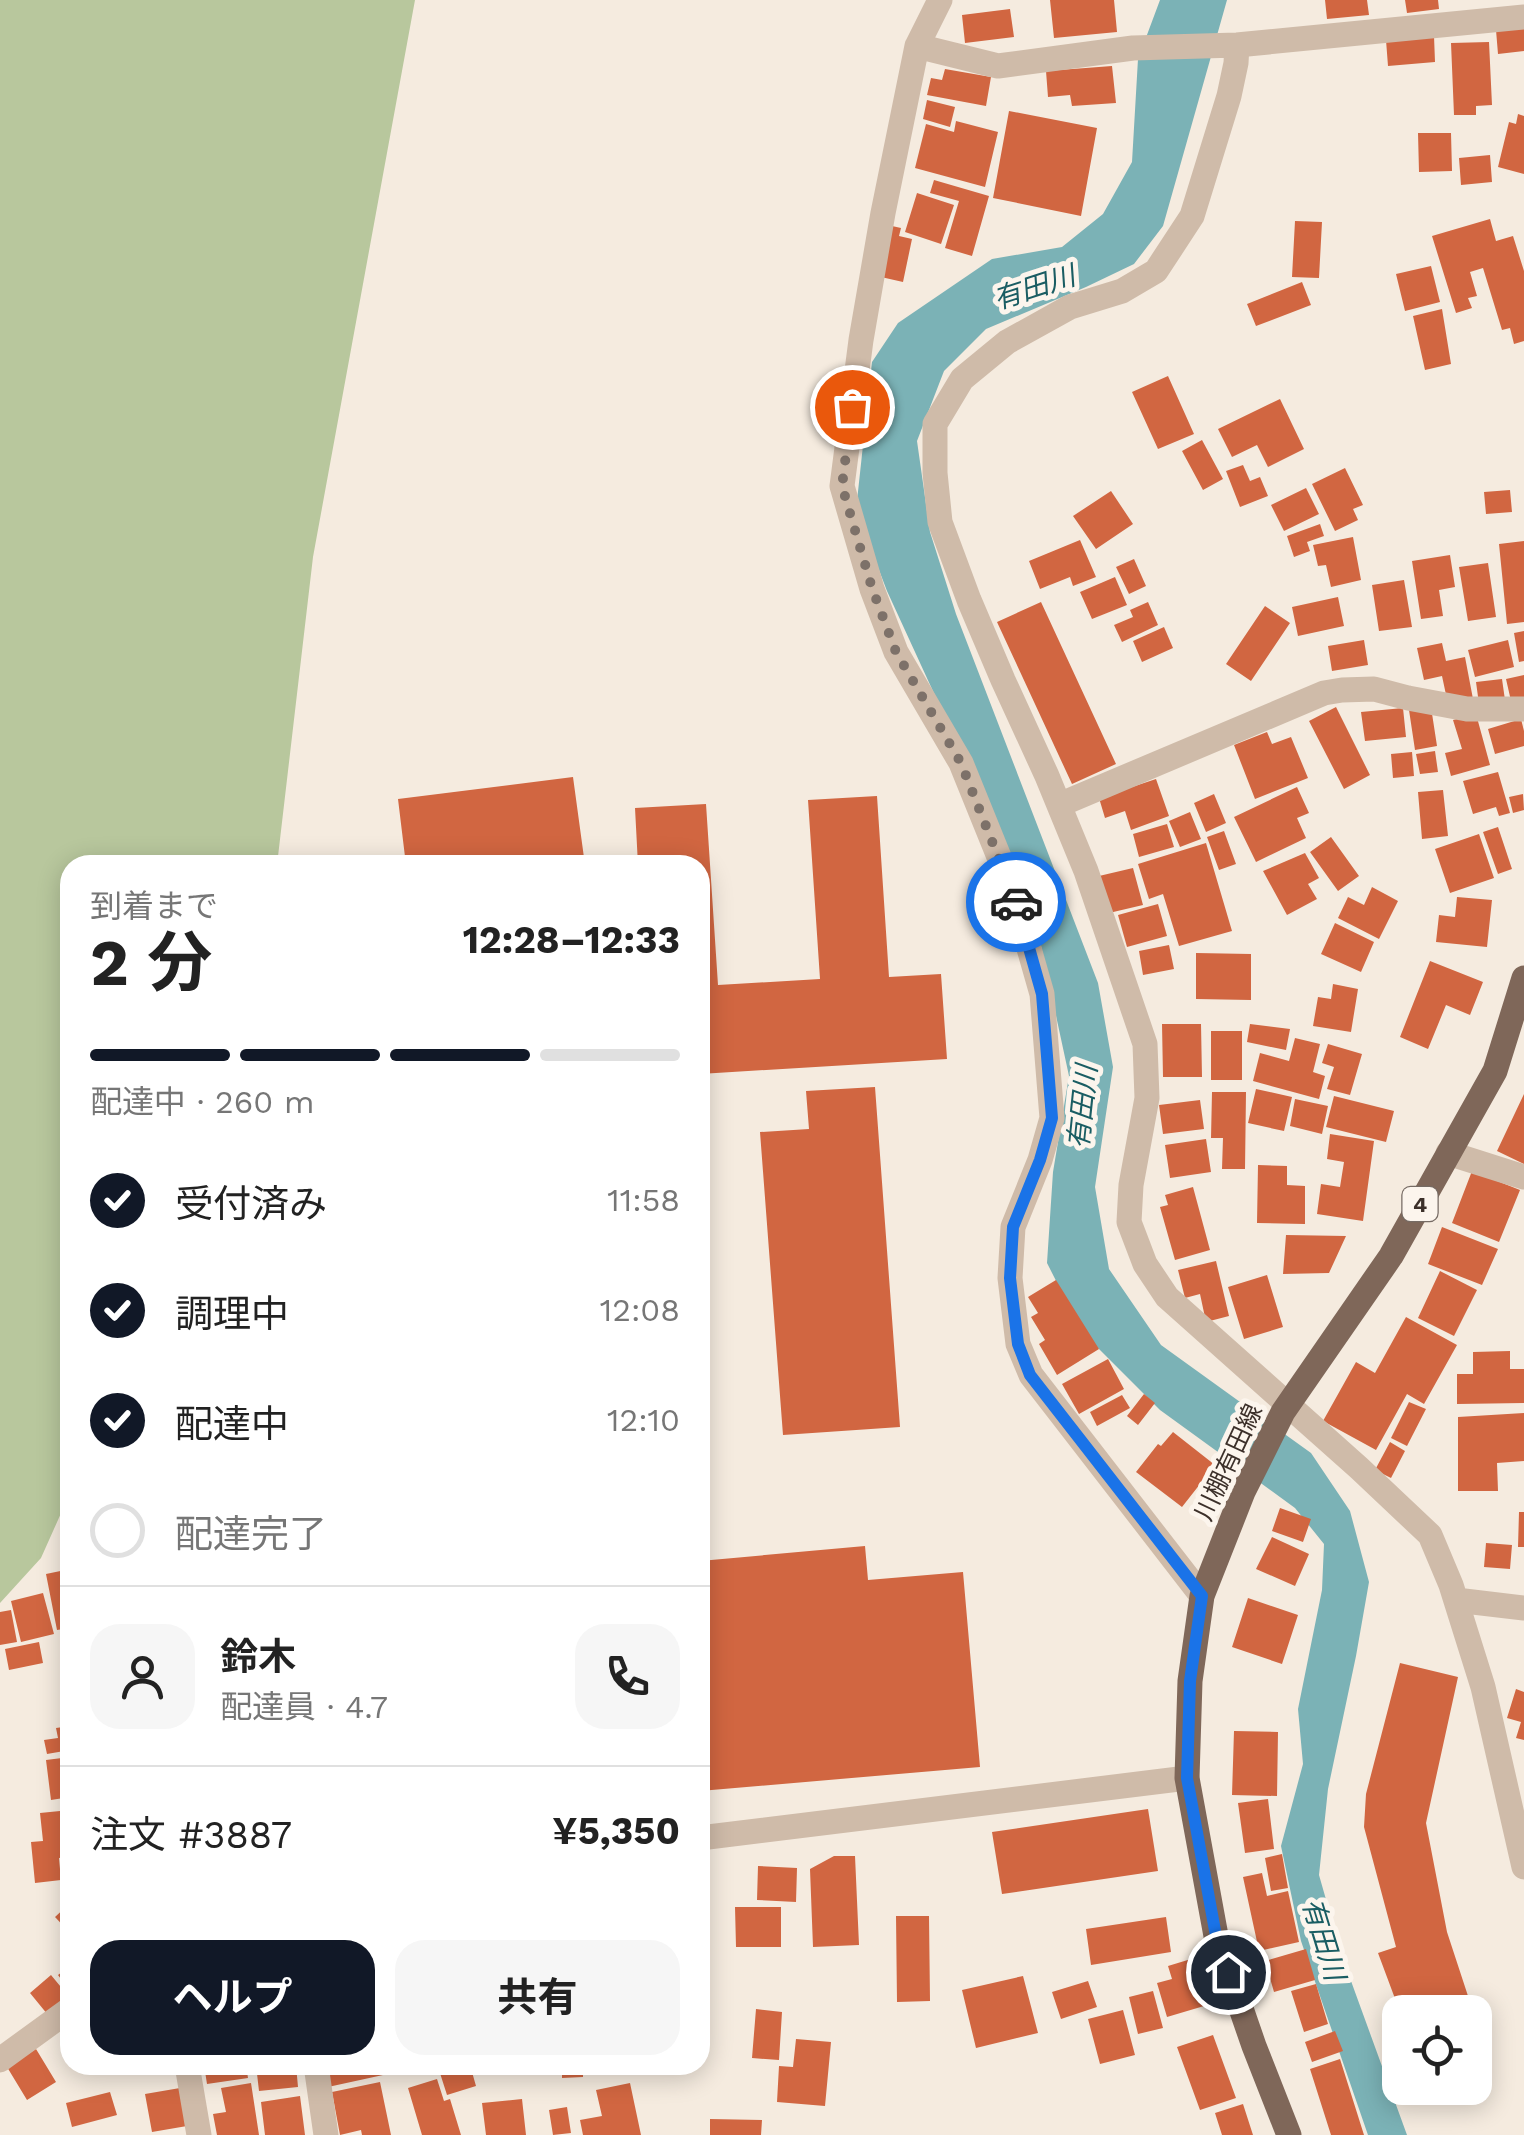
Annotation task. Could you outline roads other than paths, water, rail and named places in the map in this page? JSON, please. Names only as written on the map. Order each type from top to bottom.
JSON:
[{"type":"main road","name":"川棚有田線","points":[[1289,2135],[1216,1936],[1187,1778],[1190,1681],[1202,1596],[1243,1492],[1286,1408],[1391,1256],[1495,1071],[1524,978]]},
{"type":"street","points":[[940,0],[917,46],[883,213],[842,486],[872,588],[896,652],[961,763],[1012,889],[1042,994],[1052,1118],[1013,1227],[1010,1278],[1018,1344],[1030,1375],[1202,1596]]},
{"type":"street","points":[[917,46],[998,66],[1133,48],[1237,45],[1524,18]]},
{"type":"street","points":[[1237,45],[1229,96],[1192,216],[1156,271],[1122,291],[1070,307],[1006,342],[962,379],[935,424],[940,522],[1086,872],[1145,1044],[1147,1098],[1131,1184],[1130,1222],[1145,1264],[1168,1296],[1286,1408],[1430,1535],[1456,1600],[1482,1687],[1524,1866]]},
{"type":"street","points":[[1059,805],[1324,693],[1374,689],[1467,709],[1524,709]]},
{"type":"street","points":[[1448,1153],[1524,1177]]},
{"type":"street","points":[[1456,1600],[1524,1608]]},
{"type":"street","points":[[710,1837],[1187,1778]]},
{"type":"street","points":[[0,2060],[60,2016]]},
{"type":"street","points":[[190,2075],[199,2135]]},
{"type":"street","points":[[317,2075],[326,2135]]},
{"type":"water","name":"有田川","points":[[1160,0],[1227,0],[1163,226],[1134,264],[986,329],[944,371],[917,441],[930,532],[956,614],[1098,983],[1113,1067],[1095,1187],[1109,1269],[1161,1345],[1311,1453],[1350,1511],[1369,1582],[1328,1789],[1319,1875],[1343,1959],[1382,2066],[1382,2105],[1396,2105],[1407,2135],[1368,2135],[1301,1941],[1281,1846],[1303,1764],[1298,1709],[1322,1590],[1324,1544],[1295,1508],[1160,1410],[1082,1332],[1047,1263],[1053,1172],[1069,1076],[1033,909],[887,591],[856,510],[872,362],[898,323],[992,259],[1062,247],[1103,214],[1132,162],[1138,59]]}]
